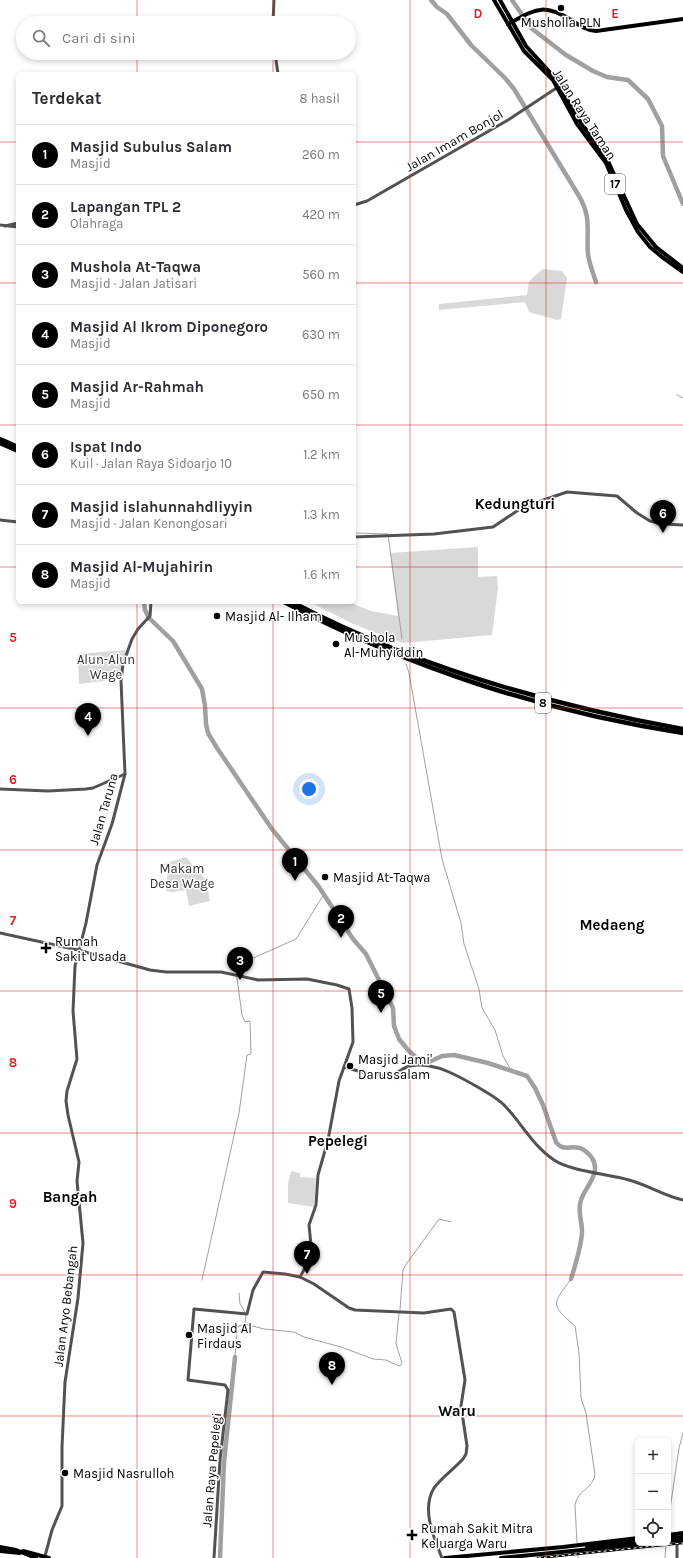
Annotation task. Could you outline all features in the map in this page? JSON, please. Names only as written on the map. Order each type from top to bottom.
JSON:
[{"type":"highway","points":[[0,439],[16,446]]},
{"type":"highway","points":[[0,443],[16,450]]},
{"type":"highway","name":"8","points":[[288,604],[366,642],[494,689],[583,713],[683,733]]},
{"type":"highway","name":"8","points":[[296,604],[348,629],[389,646],[486,682],[606,714],[683,729]]},
{"type":"main road","name":"17","points":[[494,0],[510,23]]},
{"type":"main road","name":"17","points":[[500,0],[510,23]]},
{"type":"main road","points":[[510,23],[539,10],[550,9],[557,11],[583,28],[603,31],[683,19]]},
{"type":"main road","name":"Jalan Raya Taman","points":[[510,23],[524,51],[559,86],[580,122],[610,164],[637,224],[656,247],[683,268]]},
{"type":"main road","name":"Jalan Raya Taman","points":[[559,86],[577,124],[606,163],[634,226],[650,247],[683,272]]},
{"type":"main road","points":[[671,1537],[683,1533]]},
{"type":"main road","points":[[671,1538],[683,1536]]},
{"type":"main road","points":[[501,1558],[635,1538]]},
{"type":"main road","points":[[671,1539],[683,1540]]},
{"type":"main road","points":[[576,1548],[635,1541]]},
{"type":"main road","points":[[576,1548],[635,1544]]},
{"type":"main road","points":[[0,1547],[47,1557]]},
{"type":"main road","points":[[16,1550],[36,1558]]},
{"type":"main road","points":[[445,1558],[563,1550]]},
{"type":"main road","points":[[0,1551],[25,1553]]},
{"type":"street","points":[[273,16],[274,0]]},
{"type":"street","points":[[276,60],[278,72]]},
{"type":"street","name":"Jalan Imam Bonjol","points":[[356,206],[362,204],[444,158],[559,86]]},
{"type":"street","points":[[5,226],[16,223]]},
{"type":"street","points":[[0,225],[16,227]]},
{"type":"street","points":[[356,537],[434,534],[493,527],[523,507],[567,492],[617,496],[637,513],[650,521],[663,524],[683,525]]},
{"type":"street","points":[[0,520],[16,522]]},
{"type":"street","name":"Jalan Taruna","points":[[73,1002],[74,971],[78,950],[86,923],[98,865],[112,824],[125,774],[122,672],[124,661],[131,641],[138,629],[149,617],[151,604]]},
{"type":"street","points":[[0,789],[40,791],[93,788],[125,774]]},
{"type":"street","points":[[0,933],[78,950],[150,970],[166,972],[214,971],[258,980],[307,979],[349,989],[351,994],[354,1038],[337,1092],[328,1140],[318,1175],[316,1205],[309,1225],[312,1255],[300,1277],[319,1286],[353,1310],[424,1313],[451,1309],[454,1312],[465,1380],[461,1406],[467,1446],[466,1454],[454,1469],[437,1485],[430,1500],[429,1520],[442,1558]]},
{"type":"street","name":"Jalan Aryo Bebangah","points":[[47,1557],[52,1530],[62,1506],[62,1423],[65,1382],[78,1298],[83,1239],[77,1185],[79,1162],[66,1101],[76,1059],[73,1002]]},
{"type":"street","points":[[344,1067],[383,1075],[393,1074],[408,1066],[418,1065],[448,1071],[494,1097],[505,1106],[529,1136],[553,1159],[571,1167],[630,1180],[667,1196],[683,1200]]},
{"type":"street","name":"Jalan Raya Pepelegi","points":[[214,1558],[220,1460],[228,1390],[225,1385],[188,1380],[194,1309],[245,1313],[253,1290],[263,1272],[300,1277]]},
{"type":"street","points":[[677,1540],[677,1558]]},
{"type":"green space","points":[[543,269],[562,271],[567,278],[561,319],[557,320],[529,312],[525,302],[439,310],[439,304],[527,295],[529,281]]},
{"type":"green space","points":[[478,547],[478,577],[497,576],[498,588],[492,635],[403,643],[353,624],[314,604],[354,604],[371,611],[398,616],[390,553]]},
{"type":"green space","name":"Alun-Alun Wage","points":[[126,650],[122,662],[120,679],[79,684],[78,654]]},
{"type":"green space","name":"Makam Desa Wage","points":[[186,857],[206,880],[210,901],[189,906],[186,890],[173,892],[166,891],[168,866],[163,867],[163,864]]},
{"type":"green space","points":[[291,1171],[300,1173],[300,1177],[316,1178],[314,1207],[288,1203],[288,1183]]},
{"type":"waterway","points":[[431,0],[437,7],[447,14],[471,45],[505,78],[514,89],[579,196],[586,211],[588,225],[588,254],[596,282]]},
{"type":"waterway","points":[[512,0],[531,28],[566,55],[593,71],[607,77],[628,80],[648,99],[662,126],[663,156],[683,204]]},
{"type":"waterway","points":[[677,395],[683,398]]},
{"type":"waterway","points":[[356,533],[388,534],[402,639]]},
{"type":"waterway","points":[[144,604],[145,610],[149,618],[173,641],[202,689],[208,733],[217,748],[272,829],[319,887],[353,939],[366,954],[393,1008],[394,1026],[399,1039],[421,1062],[429,1062],[442,1056],[454,1055],[488,1063],[527,1076],[535,1088],[543,1105],[556,1142],[560,1146],[576,1147],[581,1149],[592,1158],[595,1164],[595,1169],[592,1180],[583,1195],[580,1204],[582,1236],[571,1279]]},
{"type":"waterway","points":[[406,664],[409,673],[442,859],[461,923],[464,944],[479,989],[482,1008],[495,1030],[503,1056],[511,1070]]},
{"type":"waterway","points":[[202,1280],[239,1113],[247,1055],[251,1054],[250,1021],[245,1022],[242,1015],[237,978],[238,972],[242,963],[296,939],[324,894]]},
{"type":"waterway","points":[[400,1310],[403,1270],[407,1263],[439,1219],[451,1222]]},
{"type":"waterway","points":[[571,1279],[560,1294],[556,1304],[561,1313],[575,1326],[579,1353],[581,1398],[586,1413],[595,1475],[591,1484],[579,1496],[575,1505],[577,1543]]},
{"type":"waterway","points":[[239,1293],[240,1304],[245,1312]]},
{"type":"waterway","points":[[235,1357],[237,1327],[245,1324],[264,1329],[294,1332],[304,1337],[341,1347],[373,1359],[386,1360],[399,1366],[402,1363],[396,1344],[399,1313]]},
{"type":"waterway","points":[[245,1324],[246,1315]]},
{"type":"waterway","points":[[220,1558],[224,1462],[235,1357]]},
{"type":"waterway","points":[[670,1510],[679,1448],[683,1433]]},
{"type":"waterway","points":[[665,1558],[666,1546]]},
{"type":"waterway","points":[[578,1552],[578,1558]]},
{"type":"railway","points":[[538,1558],[683,1543]]},
{"type":"place","name":"Musholla PLN","points":[[561,8]]},
{"type":"place","name":"Ispat Indo","points":[[663,533]]},
{"type":"place","name":"Masjid Al- Ilham","points":[[217,616]]},
{"type":"place","name":"Mushola Al-Muhyiddin","points":[[336,644]]},
{"type":"place","name":"Masjid Al Ikrom Diponegoro","points":[[88,736]]},
{"type":"place","name":"Masjid At-Taqwa","points":[[325,877]]},
{"type":"place","name":"Masjid Subulus Salam","points":[[295,881]]},
{"type":"place","name":"Lapangan TPL 2","points":[[341,938]]},
{"type":"place","name":"Rumah Sakit Usada","points":[[46,948]]},
{"type":"place","name":"Mushola At-Taqwa","points":[[240,980]]},
{"type":"place","name":"Masjid Ar-Rahmah","points":[[381,1013]]},
{"type":"place","name":"Masjid Jami' Darussalam","points":[[350,1066]]},
{"type":"place","name":"Masjid islahunnahdliyyin","points":[[307,1274]]},
{"type":"place","name":"Masjid Al Firdaus","points":[[189,1335]]},
{"type":"place","name":"Masjid Al-Mujahirin","points":[[332,1385]]},
{"type":"place","name":"Masjid Nasrulloh","points":[[65,1473]]},
{"type":"place","name":"Rumah Sakit Mitra Keluarga Waru","points":[[412,1535]]},
{"type":"district","name":"Kedungturi","points":[[515,504]]},
{"type":"district","name":"Medaeng","points":[[612,925]]},
{"type":"district","name":"Pepelegi","points":[[338,1141]]},
{"type":"district","name":"Bangah","points":[[70,1197]]},
{"type":"district","name":"Waru","points":[[457,1411]]}]
